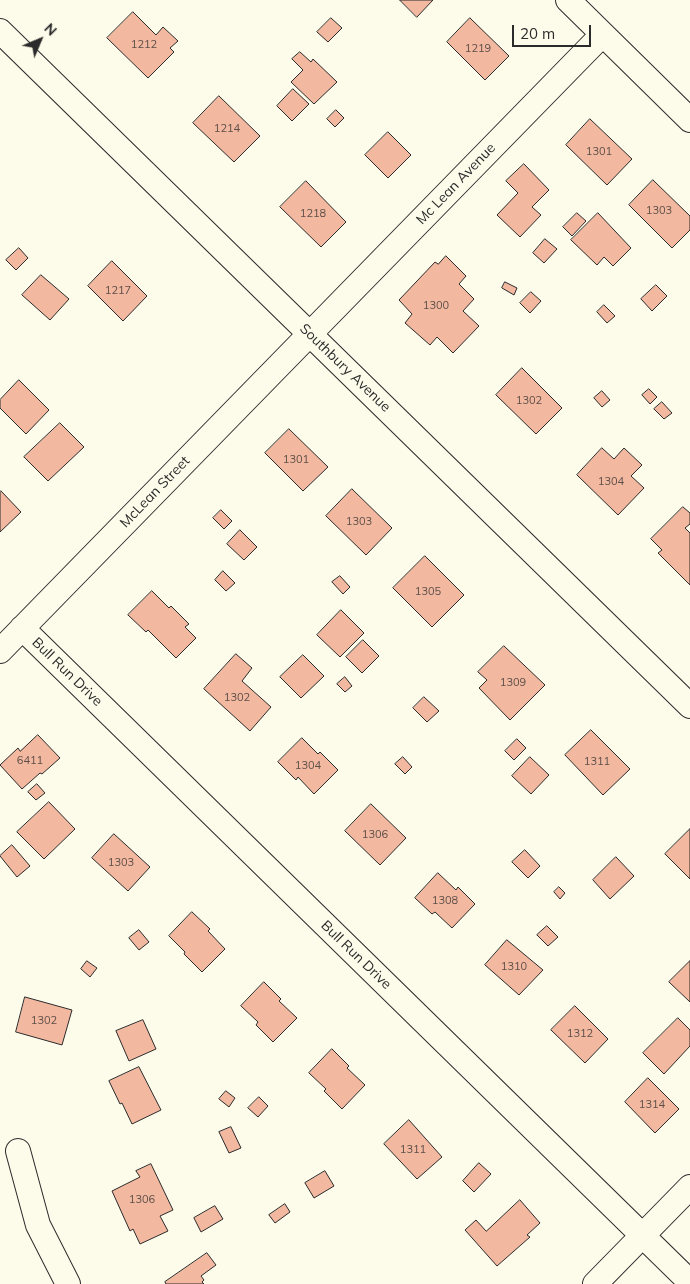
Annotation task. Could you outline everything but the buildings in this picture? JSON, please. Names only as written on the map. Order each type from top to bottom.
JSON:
[{"type":"street","points":[[568,0],[690,120]]},
{"type":"street","name":"Southbury Avenue","points":[[0,31],[690,706]]},
{"type":"street","name":"Mc Lean Avenue","points":[[310,334],[602,35]]},
{"type":"street","name":"McLean Street","points":[[0,650],[310,334]]},
{"type":"street","name":"Bull Run Drive","points":[[22,628],[690,1282]]},
{"type":"street","points":[[18,1151],[38,1224],[68,1284]]},
{"type":"street","points":[[596,1284],[690,1187]]}]
